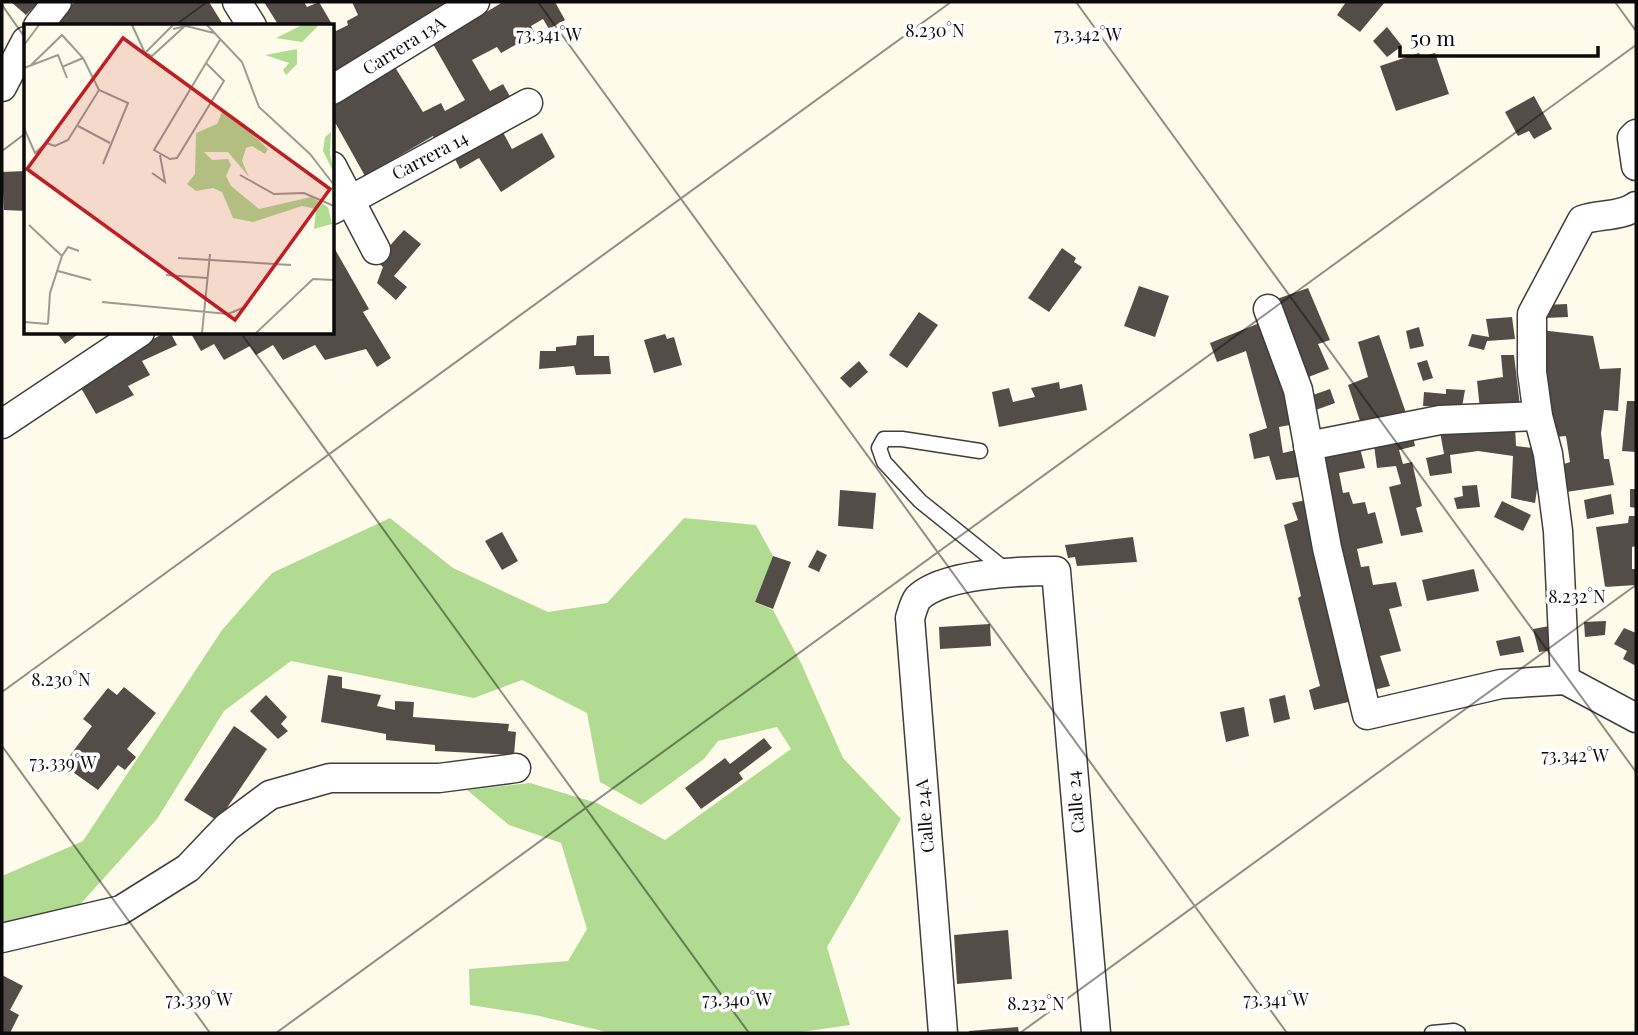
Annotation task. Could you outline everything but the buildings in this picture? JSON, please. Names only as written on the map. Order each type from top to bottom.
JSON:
[{"type":"street","points":[[40,24],[57,2]]},
{"type":"street","points":[[237,2],[251,24]]},
{"type":"street","name":"Carrera 13A","points":[[334,89],[475,2]]},
{"type":"street","points":[[2,87],[24,45]]},
{"type":"street","name":"Carrera 14","points":[[341,204],[528,103]]},
{"type":"street","points":[[1636,134],[1632,138],[1636,166]]},
{"type":"street","points":[[334,174],[341,204],[376,250]]},
{"type":"street","points":[[1564,680],[1558,531],[1548,454],[1538,416],[1532,372],[1531,314],[1582,220],[1629,211],[1636,206]]},
{"type":"street","points":[[1268,309],[1298,390],[1327,548],[1367,715],[1501,684],[1564,680],[1636,718]]},
{"type":"street","points":[[2,424],[138,334]]},
{"type":"street","points":[[1308,446],[1440,420],[1538,416]]},
{"type":"street","name":"Calle 24","points":[[1008,572],[1056,570],[1096,1033]]},
{"type":"street","name":"Calle 24A","points":[[943,1033],[910,618],[916,599],[938,585],[1008,572]]},
{"type":"street","points":[[2,939],[121,910],[188,868],[228,827],[270,795],[330,778],[439,778],[516,768]]},
{"type":"lane","points":[[980,450],[902,439],[884,439],[879,448],[884,462],[920,501],[1008,572]]},
{"type":"lane","points":[[1433,1033],[1458,1033]]},
{"type":"green space","points":[[390,518],[453,568],[548,612],[607,603],[684,518],[756,525],[773,556],[755,602],[773,610],[801,663],[843,758],[901,819],[827,947],[850,1025],[794,1033],[611,1033],[535,1015],[470,1005],[469,969],[568,961],[587,929],[561,843],[509,825],[467,790],[530,783],[597,803],[665,840],[791,749],[777,727],[718,741],[704,759],[641,805],[600,782],[587,713],[522,680],[474,698],[291,661],[224,711],[157,819],[67,919],[2,925],[2,876],[83,841],[222,630],[272,573]]}]
